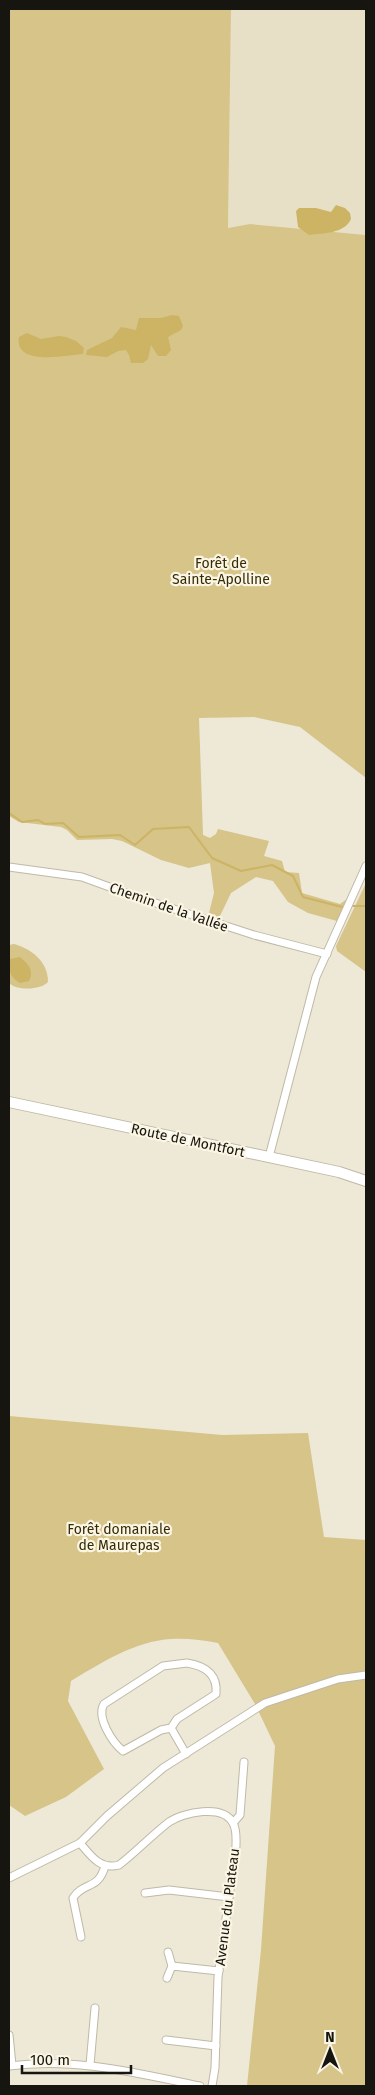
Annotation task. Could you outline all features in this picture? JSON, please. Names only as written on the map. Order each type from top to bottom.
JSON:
[{"type":"street","points":[[269,1157],[316,977],[366,866]]},
{"type":"street","name":"Chemin de la Vallée","points":[[9,867],[82,876],[136,897],[254,935],[328,954]]},
{"type":"street","name":"Route de Montfort","points":[[9,1102],[339,1172],[366,1181]]},
{"type":"street","points":[[187,1663],[201,1665],[209,1672],[217,1687],[216,1694],[177,1719],[171,1728],[161,1730],[123,1751],[112,1737],[101,1715],[101,1708],[124,1690],[163,1666],[187,1663]]},
{"type":"street","points":[[9,1878],[80,1843],[107,1816],[156,1775],[265,1703],[338,1679],[366,1675]]},
{"type":"street","points":[[171,1728],[186,1754]]},
{"type":"street","points":[[80,1843],[99,1864],[110,1868],[119,1865],[170,1822],[187,1814],[213,1812],[226,1815],[233,1823],[240,1815],[244,1762]]},
{"type":"street","name":"Avenue du Plateau","points":[[212,2086],[216,2046],[219,1971],[236,1846],[236,1831],[233,1823]]},
{"type":"street","points":[[81,1937],[73,1898],[78,1890],[96,1883],[102,1876],[105,1866]]},
{"type":"street","points":[[145,1893],[169,1890],[229,1897]]},
{"type":"street","points":[[167,1978],[172,1966],[168,1952]]},
{"type":"street","points":[[172,1966],[219,1971]]},
{"type":"street","points":[[90,2065],[95,2008]]},
{"type":"street","points":[[9,2035],[10,2066],[55,2062],[90,2065],[200,2086]]},
{"type":"street","points":[[166,2040],[216,2046]]},
{"type":"shaded area","points":[[231,9],[366,9],[366,235],[250,224],[228,228]]},
{"type":"shaded area","points":[[336,205],[345,208],[350,213],[351,219],[343,228],[333,232],[309,235],[298,227],[296,211],[299,208],[316,208],[331,212]]},
{"type":"shaded area","points":[[172,315],[179,316],[183,326],[181,330],[168,337],[171,350],[166,356],[158,356],[151,345],[148,359],[143,363],[131,363],[126,350],[118,351],[107,357],[86,355],[87,350],[112,338],[121,327],[136,330],[139,318],[161,318]]},
{"type":"shaded area","points":[[27,333],[41,339],[59,336],[66,337],[76,341],[84,348],[83,354],[54,357],[33,356],[25,352],[20,346],[19,337]]},
{"type":"shaded area","points":[[20,957],[28,965],[31,974],[29,981],[20,983],[10,973],[10,959]]},
{"type":"green space","name":"Forêt de Sainte-Apolline","points":[[9,9],[231,9],[228,228],[250,224],[366,235],[366,778],[300,727],[254,717],[199,718],[203,835],[210,838],[216,834],[218,829],[269,841],[264,856],[282,861],[285,872],[299,873],[302,893],[340,904],[347,899],[337,921],[308,913],[288,902],[273,881],[256,877],[231,893],[219,918],[209,913],[214,893],[210,863],[189,868],[161,860],[122,841],[112,839],[77,840],[61,827],[19,822],[9,816]]},
{"type":"green space","points":[[366,883],[366,972],[337,951],[336,946]]},
{"type":"green space","points":[[14,944],[27,949],[38,957],[47,975],[48,982],[45,985],[35,988],[23,988],[9,983],[9,945]]},
{"type":"green space","name":"Forêt domaniale de Maurepas","points":[[9,1416],[222,1435],[308,1433],[324,1537],[366,1540],[366,2086],[247,2086],[261,1950],[275,1746],[255,1704],[218,1643],[177,1639],[144,1644],[119,1654],[71,1681],[68,1701],[104,1769],[66,1797],[25,1816],[9,1805]]},
{"type":"waterway","points":[[9,813],[22,822],[38,820],[45,824],[63,823],[79,837],[120,835],[135,845],[153,829],[189,827],[212,858],[241,871],[272,865],[293,876],[303,897],[342,907]]},
{"type":"waterway","points":[[353,906],[366,906]]}]
